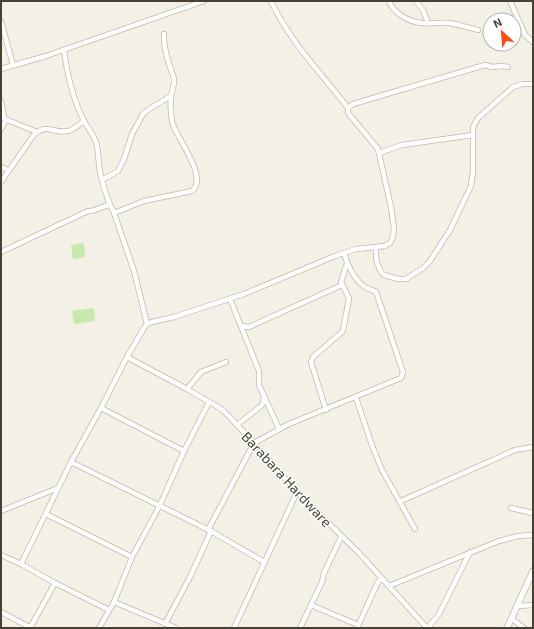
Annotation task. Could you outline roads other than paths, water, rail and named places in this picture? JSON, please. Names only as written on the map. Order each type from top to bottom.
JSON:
[{"type":"street","points":[[1,69],[64,50],[204,1]]},
{"type":"street","points":[[21,564],[71,462],[127,357],[147,324],[230,299],[344,253],[385,246],[390,243],[393,237],[394,229],[391,207],[377,147],[350,115],[348,108],[303,53],[282,22],[271,1]]},
{"type":"street","points":[[389,1],[392,8],[413,21],[463,25],[478,30]]},
{"type":"street","points":[[416,1],[423,10],[428,23]]},
{"type":"street","points":[[510,1],[525,35],[533,42]]},
{"type":"street","points":[[1,21],[13,65]]},
{"type":"street","points":[[114,213],[144,201],[192,191],[197,186],[197,173],[172,121],[171,96],[174,79],[165,52],[164,34]]},
{"type":"street","points":[[64,50],[65,63],[75,102],[96,141],[102,180],[134,271],[147,324]]},
{"type":"street","points":[[348,108],[353,104],[485,65],[492,67],[508,67]]},
{"type":"street","points":[[376,247],[376,258],[381,272],[384,275],[398,279],[408,278],[421,270],[430,261],[450,230],[471,186],[473,172],[473,135],[475,123],[483,112],[513,87],[523,84],[533,84]]},
{"type":"street","points":[[102,180],[118,171],[124,159],[132,134],[143,114],[171,96]]},
{"type":"street","points":[[1,101],[5,119],[1,129]]},
{"type":"street","points":[[5,119],[37,132]]},
{"type":"street","points":[[1,182],[8,170],[37,132],[47,129],[69,131],[84,121]]},
{"type":"street","points":[[379,153],[402,145],[473,135]]},
{"type":"street","points":[[1,167],[8,170]]},
{"type":"street","points":[[1,252],[86,212],[95,211],[100,207],[110,205]]},
{"type":"street","points":[[164,624],[191,575],[210,530],[254,443],[279,429],[356,398],[400,378],[403,372],[376,292],[368,289],[354,274],[347,263],[344,253]]},
{"type":"street","points":[[326,410],[311,362],[313,357],[343,330],[350,298],[342,285],[347,263]]},
{"type":"street","points":[[241,326],[249,327],[342,285]]},
{"type":"street","points":[[230,299],[259,371],[259,386],[279,429]]},
{"type":"street","name":"Barabara Hardware","points":[[127,357],[188,389],[223,410],[297,492],[358,552],[427,628]]},
{"type":"street","points":[[188,389],[201,372],[226,362]]},
{"type":"street","points":[[237,425],[261,406],[264,396]]},
{"type":"street","points":[[356,398],[382,470],[415,528]]},
{"type":"street","points":[[99,628],[114,602],[132,557],[160,505],[184,451],[210,402]]},
{"type":"street","points":[[101,408],[184,451]]},
{"type":"street","points":[[400,501],[515,450],[533,447]]},
{"type":"street","points":[[71,462],[210,530],[264,562]]},
{"type":"street","points":[[1,511],[58,488]]},
{"type":"street","points":[[234,628],[297,492]]},
{"type":"street","points":[[511,508],[533,512]]},
{"type":"street","points":[[46,514],[132,557]]},
{"type":"street","points":[[389,586],[506,538],[533,535]]},
{"type":"street","points":[[300,628],[322,582],[324,573],[342,537]]},
{"type":"street","points":[[427,628],[439,614],[470,552]]},
{"type":"street","points":[[1,555],[109,610]]},
{"type":"street","points":[[507,628],[533,570]]},
{"type":"street","points":[[311,605],[357,627],[378,582],[383,580]]},
{"type":"street","points":[[1,612],[30,628],[55,583]]},
{"type":"street","points":[[114,602],[176,628]]},
{"type":"street","points":[[518,606],[533,605]]},
{"type":"street","points":[[512,619],[524,628]]},
{"type":"street","points":[[20,628],[25,625]]}]
